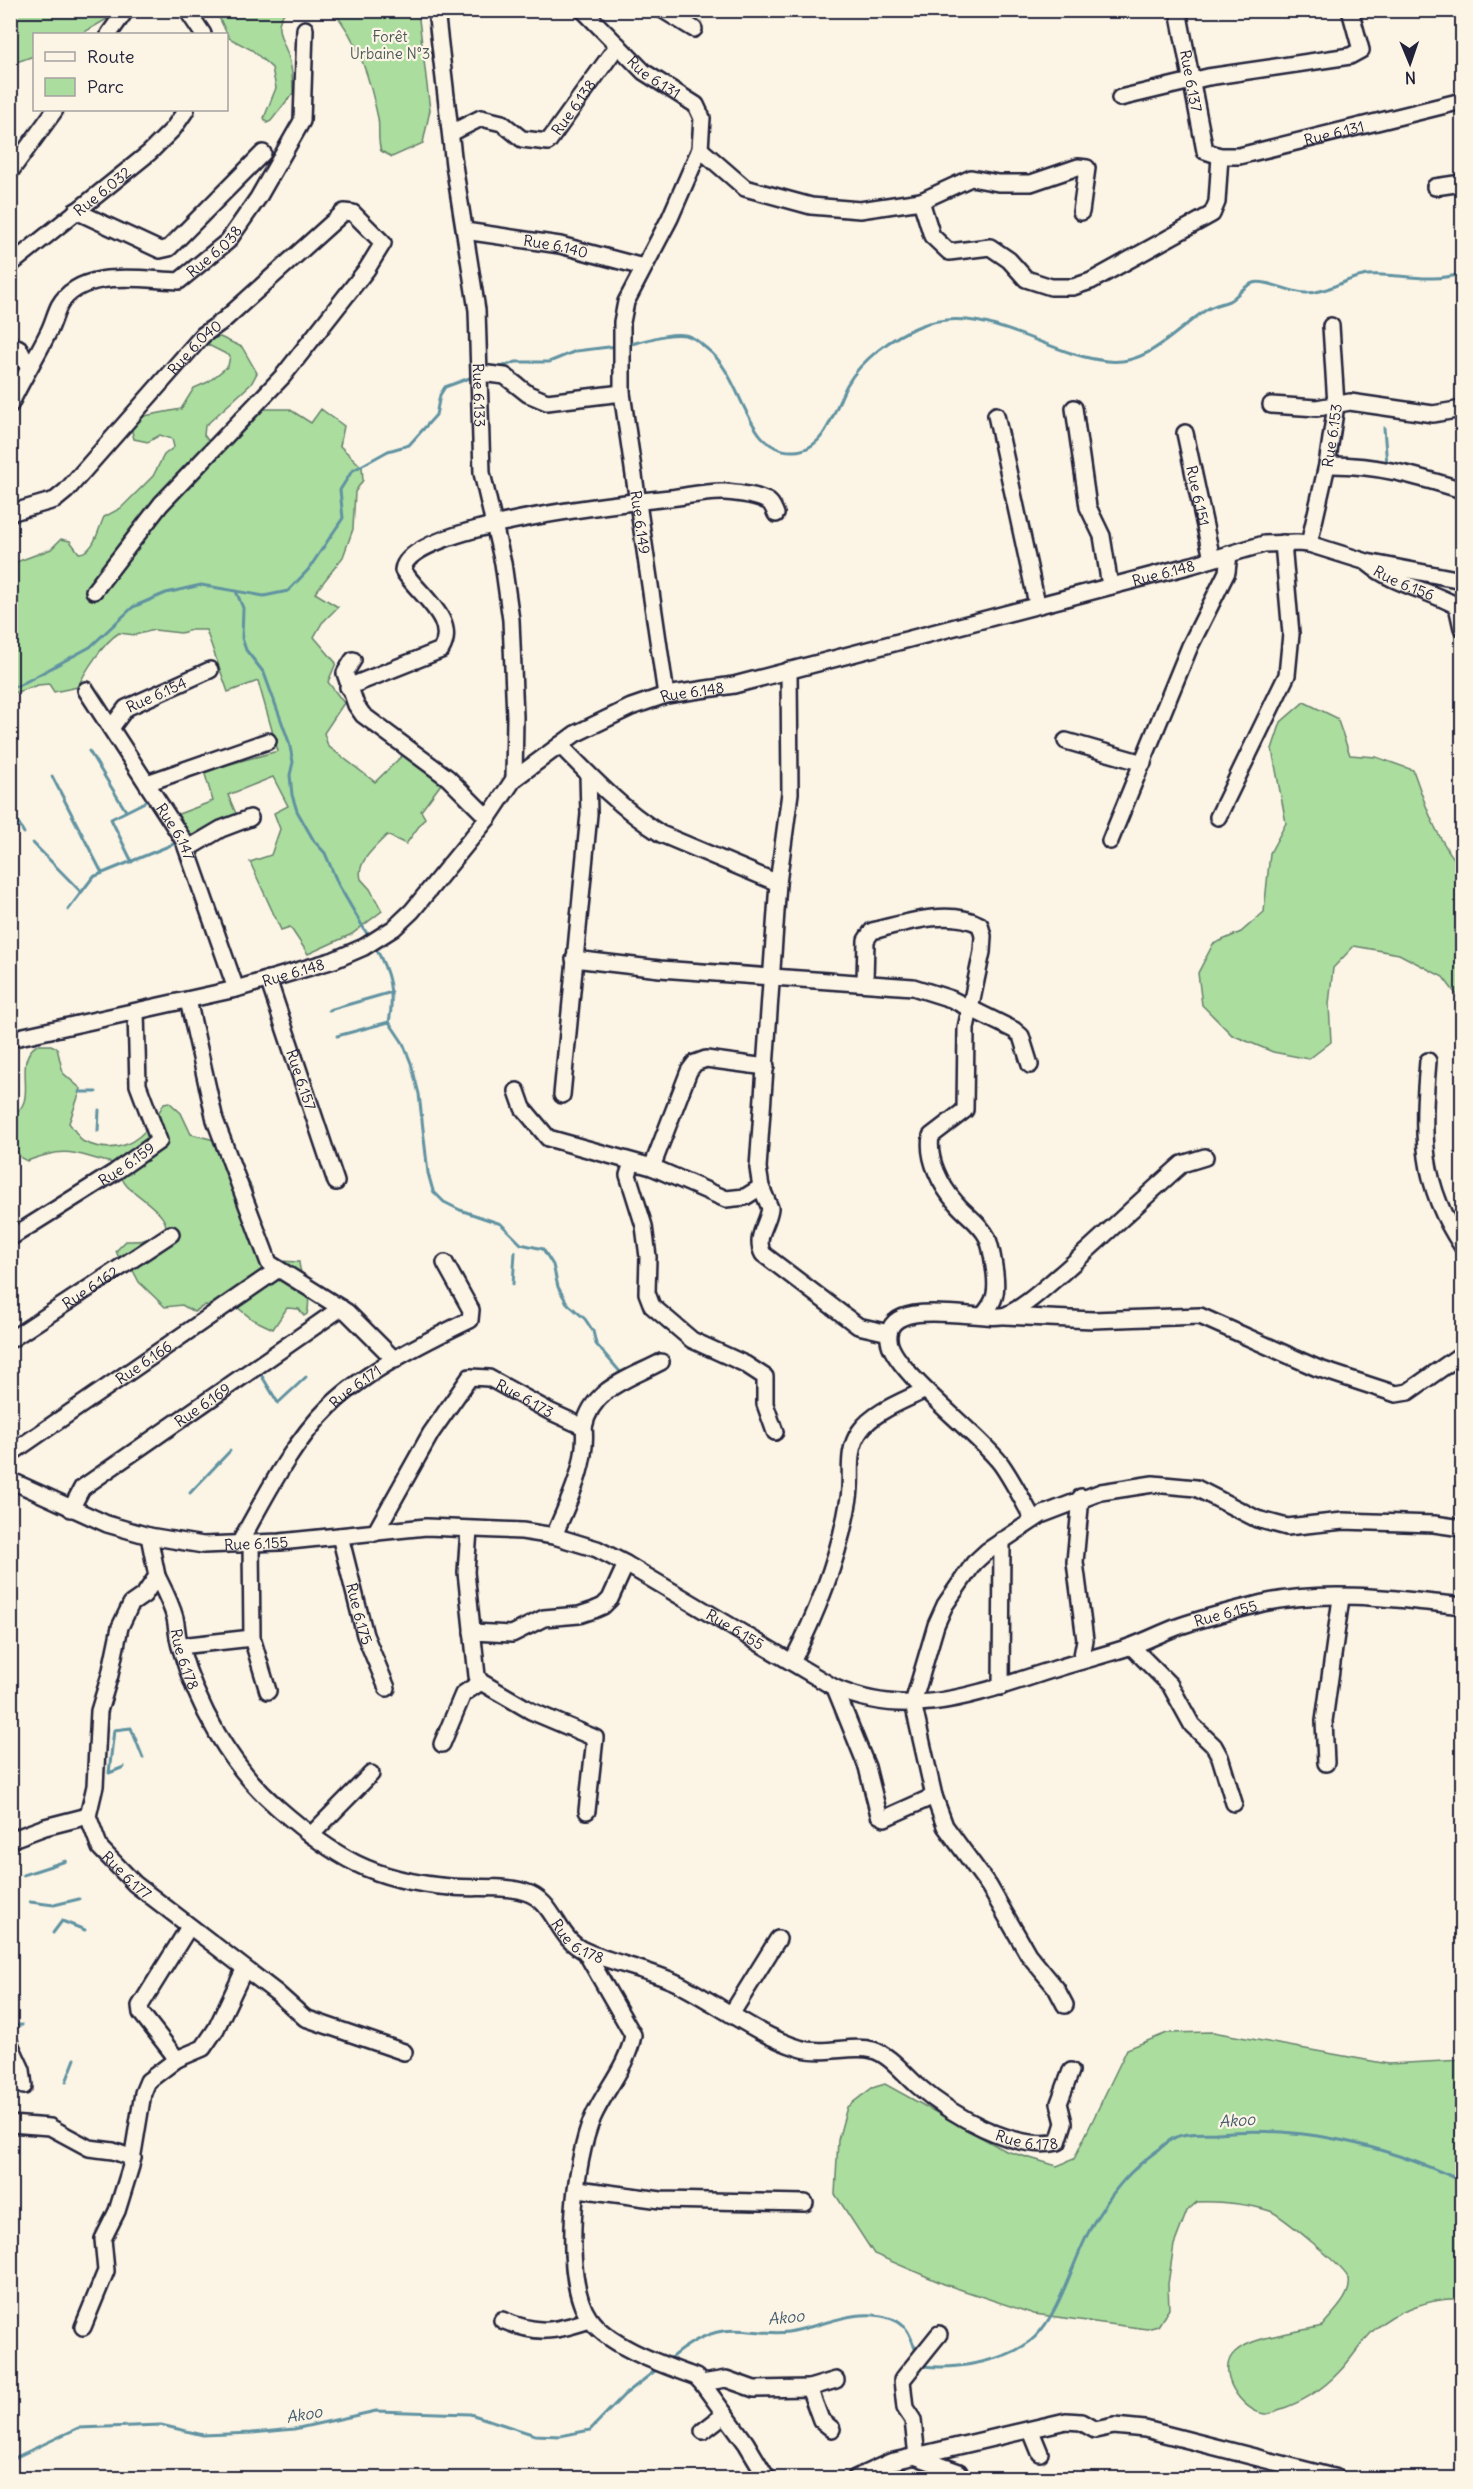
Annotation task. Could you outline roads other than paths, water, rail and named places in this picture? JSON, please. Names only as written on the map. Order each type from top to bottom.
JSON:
[{"type":"street","points":[[110,33],[126,10]]},
{"type":"street","points":[[188,10],[202,33]]},
{"type":"street","name":"Rue 6.133","points":[[436,10],[477,310],[482,473],[503,563],[511,620],[515,717],[514,779]]},
{"type":"street","name":"Rue 6.131","points":[[583,10],[644,72],[696,105],[702,118],[700,149],[670,218],[643,267]]},
{"type":"street","points":[[663,10],[694,28]]},
{"type":"street","name":"Rue 6.137","points":[[921,201],[932,236],[950,252],[990,247],[1009,260],[1026,279],[1051,287],[1072,287],[1091,281],[1212,214],[1217,202],[1213,154],[1193,80],[1178,10]]},
{"type":"street","points":[[1120,98],[1193,80],[1350,56],[1361,50],[1350,10]]},
{"type":"street","name":"Rue 6.038","points":[[10,405],[28,367],[49,332],[60,304],[81,286],[108,279],[179,281],[228,241],[258,198],[302,121],[305,29]]},
{"type":"street","name":"Rue 6.138","points":[[451,133],[481,118],[502,123],[522,139],[548,142],[618,45]]},
{"type":"street","name":"Rue 6.131","points":[[1213,154],[1239,156],[1462,101]]},
{"type":"street","points":[[10,172],[55,111]]},
{"type":"street","name":"Rue 6.032","points":[[10,265],[163,140],[185,111]]},
{"type":"street","points":[[700,149],[745,188],[811,206],[860,210],[921,201],[971,178],[998,183],[1031,183],[1078,167],[1087,168],[1081,212]]},
{"type":"street","points":[[76,211],[160,249],[169,248],[263,153]]},
{"type":"street","points":[[1435,187],[1462,183]]},
{"type":"street","name":"Rue 6.040","points":[[10,513],[55,500],[66,491],[203,335],[224,320],[344,212],[353,213],[383,243],[367,269],[283,375],[161,504],[94,591]]},
{"type":"street","name":"Rue 6.140","points":[[465,231],[560,244],[643,267]]},
{"type":"street","name":"Rue 6.149","points":[[643,267],[626,302],[622,393],[666,695]]},
{"type":"street","name":"Rue 6.153","points":[[1309,544],[1327,465],[1336,405],[1331,326]]},
{"type":"street","points":[[10,344],[20,348],[28,367]]},
{"type":"street","points":[[480,373],[505,376],[528,394],[547,402],[622,393]]},
{"type":"street","points":[[1271,405],[1317,408],[1361,403],[1433,414],[1462,409]]},
{"type":"street","points":[[1074,408],[1088,507],[1102,536],[1110,586]]},
{"type":"street","points":[[996,415],[1037,604]]},
{"type":"street","name":"Rue 6.151","points":[[1185,433],[1212,559]]},
{"type":"street","points":[[1327,465],[1370,466],[1397,471],[1462,490]]},
{"type":"street","points":[[348,687],[441,650],[446,641],[446,627],[407,576],[404,565],[410,558],[447,537],[494,523],[519,521],[559,511],[724,492],[764,498],[771,503],[776,514]]},
{"type":"street","points":[[1218,817],[1287,675],[1291,634],[1283,543]]},
{"type":"street","name":"Rue 6.148","points":[[10,1039],[236,989],[334,960],[364,947],[380,938],[412,910],[488,818],[514,779],[575,734],[602,720],[666,695],[722,687],[1264,544],[1309,544],[1367,562],[1462,580]]},
{"type":"street","points":[[1110,841],[1190,646],[1227,572],[1229,554]]},
{"type":"street","name":"Rue 6.156","points":[[1367,562],[1383,576],[1441,597],[1456,606],[1462,628]]},
{"type":"street","points":[[353,660],[345,673],[348,687],[363,715],[448,778],[488,818]]},
{"type":"street","name":"Rue 6.154","points":[[111,728],[126,708],[210,670]]},
{"type":"street","points":[[789,670],[790,793],[778,883],[758,1168],[761,1187],[770,1208],[759,1237],[759,1246],[763,1254],[858,1326],[889,1334]]},
{"type":"street","name":"Rue 6.147","points":[[86,690],[187,849],[236,989]]},
{"type":"street","points":[[147,783],[268,741]]},
{"type":"street","points":[[1066,741],[1143,763]]},
{"type":"street","points":[[560,745],[588,774],[643,823],[661,834],[778,883]]},
{"type":"street","points":[[562,1095],[589,814],[588,774]]},
{"type":"street","points":[[187,849],[221,829],[250,818]]},
{"type":"street","points":[[865,982],[866,940],[872,931],[907,922],[969,919],[980,926],[983,936],[966,1028],[965,1110],[931,1136],[930,1152],[941,1180],[954,1202],[976,1222],[986,1236],[990,1247],[995,1298],[984,1315]]},
{"type":"street","points":[[574,958],[773,978],[865,982],[913,987],[970,1007],[1021,1036],[1030,1065]]},
{"type":"street","name":"Rue 6.157","points":[[268,979],[336,1182]]},
{"type":"street","points":[[188,1000],[215,1120],[266,1255],[277,1270],[341,1308],[395,1360]]},
{"type":"street","name":"Rue 6.159","points":[[10,1238],[115,1172],[159,1141],[138,1085],[136,1012]]},
{"type":"street","points":[[652,1167],[689,1071],[695,1063],[706,1059],[766,1067]]},
{"type":"street","points":[[1428,1061],[1424,1119],[1428,1166],[1435,1197],[1446,1222],[1462,1246]]},
{"type":"street","points":[[517,1091],[523,1108],[548,1138],[652,1167],[726,1199],[745,1197],[761,1187]]},
{"type":"street","points":[[1005,1316],[1042,1290],[1182,1164],[1205,1157]]},
{"type":"street","points":[[632,1163],[628,1175],[644,1226],[648,1257],[647,1293],[652,1306],[692,1340],[745,1364],[765,1377],[765,1404],[775,1432]]},
{"type":"street","name":"Rue 6.162","points":[[10,1340],[171,1234]]},
{"type":"street","name":"Rue 6.171","points":[[245,1544],[266,1495],[303,1438],[330,1406],[418,1345],[470,1320],[471,1310],[445,1263]]},
{"type":"street","name":"Rue 6.166","points":[[10,1454],[277,1270]]},
{"type":"street","name":"Rue 6.169","points":[[71,1509],[82,1488],[341,1308]]},
{"type":"street","points":[[1033,1519],[1001,1464],[925,1390],[892,1350],[889,1334],[899,1321],[924,1312],[1093,1320],[1200,1316],[1317,1368],[1396,1394],[1408,1392],[1462,1353]]},
{"type":"street","points":[[554,1536],[578,1471],[585,1442],[584,1427],[587,1411],[600,1395],[661,1362]]},
{"type":"street","name":"Rue 6.173","points":[[375,1533],[431,1433],[470,1377],[489,1378],[549,1411],[584,1427]]},
{"type":"street","points":[[792,1662],[814,1620],[833,1558],[849,1496],[848,1459],[859,1433],[870,1420],[925,1390]]},
{"type":"street","name":"Rue 6.155","points":[[10,1480],[107,1524],[149,1536],[203,1545],[245,1544],[426,1527],[522,1531],[554,1536],[597,1549],[626,1564],[835,1688],[859,1698],[913,1703],[959,1699],[1131,1646],[1180,1626],[1263,1603],[1288,1599],[1341,1598],[1462,1606]]},
{"type":"street","points":[[1065,2005],[1056,1988],[1028,1954],[989,1886],[945,1826],[934,1796],[913,1703],[936,1625],[945,1605],[974,1563],[1033,1519],[1081,1497],[1153,1484],[1196,1488],[1257,1519],[1287,1527],[1343,1521],[1434,1524],[1462,1528]]},
{"type":"street","points":[[1081,1497],[1075,1562],[1084,1630],[1081,1661]]},
{"type":"street","points":[[469,1530],[466,1572],[475,1667],[481,1682],[531,1711],[595,1738],[587,1811]]},
{"type":"street","points":[[10,1840],[45,1827],[88,1816],[95,1786],[99,1711],[110,1675],[120,1627],[131,1604],[144,1595],[157,1576],[149,1536]]},
{"type":"street","name":"Rue 6.175","points":[[340,1536],[365,1635],[387,1688]]},
{"type":"street","points":[[1001,1687],[1002,1540]]},
{"type":"street","points":[[245,1544],[252,1638],[268,1691]]},
{"type":"street","points":[[472,1632],[512,1634],[544,1618],[579,1615],[594,1610],[603,1606],[610,1599],[626,1564]]},
{"type":"street","name":"Rue 6.178","points":[[157,1576],[169,1598],[180,1646],[198,1698],[222,1742],[251,1782],[311,1835],[353,1864],[370,1872],[450,1887],[505,1888],[538,1897],[568,1939],[585,1951],[645,1969],[732,2013],[768,2036],[799,2048],[830,2052],[862,2048],[873,2050],[883,2055],[927,2095],[968,2121],[1005,2136],[1045,2145],[1058,2142],[1064,2123],[1059,2103],[1071,2071]]},
{"type":"street","points":[[1326,1763],[1324,1721],[1341,1598]]},
{"type":"street","points":[[180,1646],[252,1638]]},
{"type":"street","points":[[1131,1646],[1170,1685],[1192,1725],[1214,1746],[1220,1757],[1234,1803]]},
{"type":"street","points":[[442,1744],[463,1694],[470,1687],[481,1682]]},
{"type":"street","points":[[835,1688],[867,1767],[879,1815],[885,1818],[934,1796]]},
{"type":"street","points":[[311,1835],[371,1774]]},
{"type":"street","name":"Rue 6.177","points":[[88,1816],[100,1848],[135,1884],[189,1928],[277,1993],[298,2014],[404,2052]]},
{"type":"street","points":[[177,2059],[141,2013],[140,2006],[189,1928]]},
{"type":"street","points":[[732,2013],[777,1939]]},
{"type":"street","points":[[585,1951],[633,2035],[631,2044],[589,2127],[571,2245],[573,2266],[584,2308],[590,2320],[637,2355],[696,2377],[725,2414],[767,2478]]},
{"type":"street","points":[[83,2327],[106,2271],[103,2239],[117,2211],[133,2158],[143,2093],[148,2081],[177,2059],[203,2048],[216,2029],[244,1970]]},
{"type":"street","points":[[10,2044],[22,2070],[24,2086]]},
{"type":"street","points":[[10,2124],[50,2127],[89,2148],[113,2151],[133,2158]]},
{"type":"street","points":[[578,2189],[661,2200],[805,2203]]},
{"type":"street","points":[[502,2320],[516,2326],[554,2332],[590,2320]]},
{"type":"street","points":[[917,2457],[913,2420],[905,2408],[902,2380],[939,2334]]},
{"type":"street","points":[[702,2383],[726,2379],[754,2389],[809,2388],[836,2380]]},
{"type":"street","points":[[809,2388],[821,2420],[832,2429]]},
{"type":"street","points":[[703,2431],[725,2414]]},
{"type":"street","points":[[855,2478],[890,2462],[1031,2432],[1066,2421],[1081,2422],[1095,2430],[1114,2426],[1145,2429],[1337,2478]]},
{"type":"street","points":[[1031,2432],[1040,2453]]},
{"type":"street","points":[[917,2457],[959,2472]]},
{"type":"waterway","points":[[626,345],[678,334],[694,338],[719,361],[754,427],[765,440],[777,448],[794,451],[805,449],[822,436],[847,385],[869,358],[889,342],[920,326],[944,320],[968,320],[1014,332],[1084,357],[1122,361],[1135,358],[1160,345],[1206,310],[1229,301],[1253,283],[1265,283],[1306,293],[1368,275],[1433,278],[1462,274]]},
{"type":"waterway","points":[[495,369],[516,362],[549,362],[576,351],[617,346]]},
{"type":"waterway","points":[[10,687],[18,686],[90,647],[133,607],[166,593],[201,585],[264,596],[288,591],[308,570],[343,518],[340,490],[352,471],[388,451],[409,445],[436,415],[440,395],[445,387],[475,376]]},
{"type":"waterway","points":[[1384,428],[1387,465]]},
{"type":"waterway","points":[[236,591],[243,608],[242,638],[246,650],[264,673],[289,742],[293,762],[290,775],[292,795],[297,811],[314,841],[325,853],[338,884],[370,939]]},
{"type":"waterway","points":[[89,751],[126,811]]},
{"type":"waterway","points":[[52,776],[102,873]]},
{"type":"waterway","points":[[132,862],[111,819],[151,799]]},
{"type":"waterway","points":[[10,809],[24,833]]},
{"type":"waterway","points":[[33,843],[80,891]]},
{"type":"waterway","points":[[68,910],[93,877],[176,843]]},
{"type":"waterway","points":[[375,947],[390,983],[389,1022],[403,1043],[419,1094],[428,1173],[433,1191],[444,1202],[460,1210],[501,1224],[521,1244],[543,1249],[553,1265],[558,1287],[567,1303],[585,1319],[593,1331],[596,1344],[622,1374]]},
{"type":"waterway","points":[[329,1010],[392,992]]},
{"type":"waterway","points":[[337,1036],[389,1022]]},
{"type":"waterway","points":[[79,1092],[96,1092]]},
{"type":"waterway","points":[[98,1131],[99,1110]]},
{"type":"waterway","points":[[513,1284],[515,1252]]},
{"type":"waterway","points":[[260,1373],[278,1403],[306,1377]]},
{"type":"waterway","points":[[190,1493],[230,1451]]},
{"type":"waterway","points":[[124,1767],[109,1773],[114,1730],[131,1728],[143,1758]]},
{"type":"waterway","points":[[23,1875],[66,1861]]},
{"type":"waterway","points":[[30,1902],[54,1905],[79,1899]]},
{"type":"waterway","points":[[53,1933],[62,1921],[85,1930]]},
{"type":"waterway","points":[[10,2026],[22,2025]]},
{"type":"waterway","points":[[66,2082],[75,2059]]},
{"type":"waterway","name":"Akoo","points":[[921,2363],[923,2366],[951,2367],[982,2362],[1012,2352],[1035,2337],[1053,2312],[1089,2231],[1110,2197],[1139,2165],[1180,2135],[1249,2131],[1281,2132],[1343,2140],[1403,2157],[1462,2181]]},
{"type":"waterway","name":"Akoo","points":[[667,2361],[693,2342],[723,2331],[788,2332],[866,2315],[892,2319],[903,2325],[917,2354]]},
{"type":"waterway","name":"Akoo","points":[[10,2460],[78,2428],[161,2425],[203,2435],[252,2433],[294,2429],[376,2411],[470,2414],[535,2435],[560,2436],[590,2430],[624,2395],[660,2367]]},
{"type":"park label","name":"Forêt Urbaine N°3","points":[[390,44]]}]
